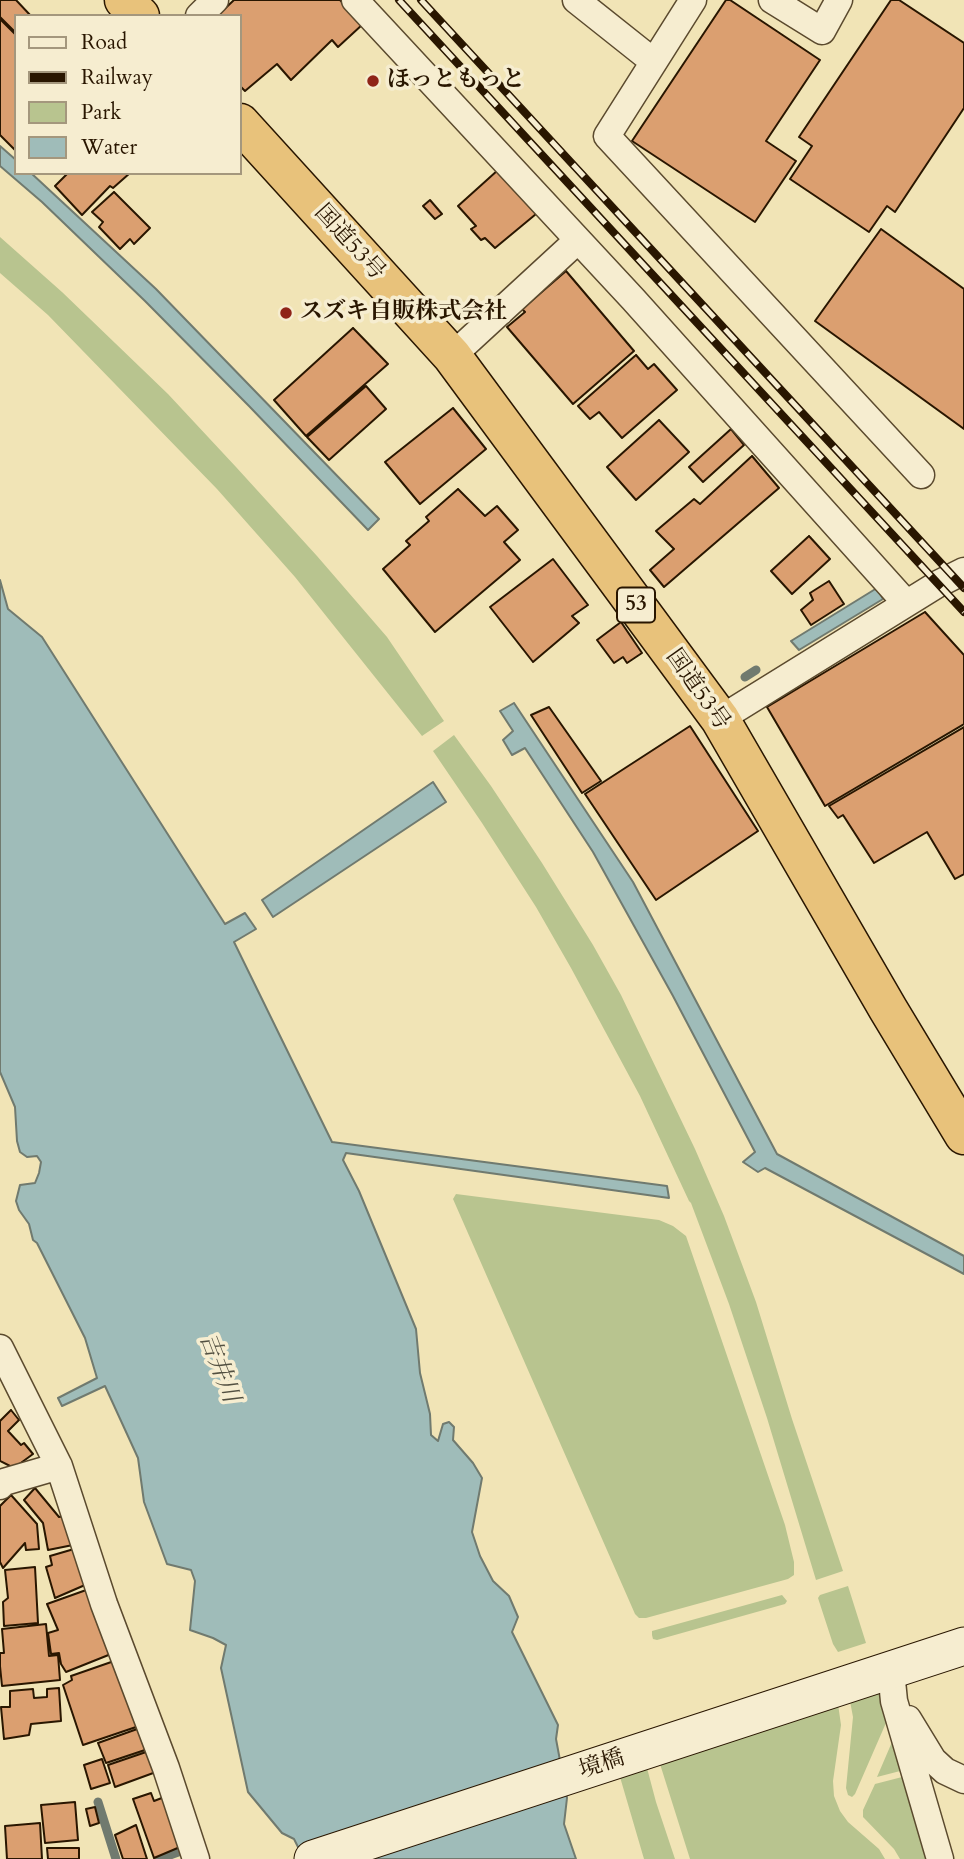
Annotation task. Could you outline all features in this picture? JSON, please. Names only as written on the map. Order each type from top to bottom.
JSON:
[{"type":"highway","points":[[124,0],[138,14]]},
{"type":"highway","name":"国道53号","points":[[242,125],[452,356],[720,719],[964,1135]]},
{"type":"street","points":[[200,14],[215,0]]},
{"type":"street","points":[[355,0],[578,240],[906,603]]},
{"type":"street","points":[[576,0],[654,62]]},
{"type":"street","points":[[694,0],[607,136],[921,475]]},
{"type":"street","points":[[772,0],[822,31],[839,0]]},
{"type":"street","points":[[452,356],[578,240]]},
{"type":"street","points":[[720,719],[906,603],[964,571]]},
{"type":"street","points":[[0,1348],[59,1466],[104,1604],[166,1768],[196,1859]]},
{"type":"street","points":[[1,1482],[59,1466]]},
{"type":"street","name":"境橋","points":[[313,1859],[892,1686],[964,1646]]},
{"type":"street","points":[[892,1686],[933,1760],[945,1771],[964,1780]]},
{"type":"street","points":[[892,1686],[940,1859]]},
{"type":"green space","points":[[0,237],[62,292],[168,394],[236,467],[387,637],[444,721],[422,736],[295,577],[217,489],[48,315],[0,273]]},
{"type":"green space","points":[[454,735],[542,863],[593,945],[621,995],[695,1149],[724,1216],[756,1302],[843,1571],[816,1580],[767,1418],[729,1304],[691,1203],[640,1096],[571,968],[536,907],[433,751]]},
{"type":"green space","points":[[456,1194],[659,1220],[686,1236],[785,1525],[794,1562],[794,1575],[788,1579],[646,1618],[639,1618],[635,1614],[453,1199]]},
{"type":"green space","points":[[848,1586],[866,1643],[838,1652],[818,1598]]},
{"type":"green space","points":[[782,1595],[787,1601],[785,1604],[653,1639],[652,1631]]},
{"type":"green space","points":[[880,1691],[889,1716],[852,1797],[848,1795],[846,1788],[853,1717],[850,1701]]},
{"type":"green space","points":[[838,1704],[841,1725],[833,1781],[834,1796],[848,1822],[879,1849],[885,1859],[690,1859],[660,1764]]},
{"type":"green space","points":[[892,1742],[904,1770],[877,1777]]},
{"type":"green space","points":[[647,1768],[675,1859],[644,1859],[620,1777]]},
{"type":"green space","points":[[906,1776],[930,1859],[900,1859],[894,1849],[863,1817],[863,1810],[875,1784]]},
{"type":"water","points":[[0,146],[14,158],[14,175],[33,175],[156,289],[379,519],[368,530],[145,301],[42,202],[0,166]]},
{"type":"water","name":"吉井川","points":[[0,580],[8,609],[42,637],[225,924],[245,913],[256,929],[234,942],[332,1142],[667,1186],[669,1198],[346,1153],[343,1160],[359,1191],[416,1329],[420,1373],[430,1414],[431,1435],[438,1441],[443,1424],[449,1422],[454,1427],[453,1440],[482,1478],[472,1532],[480,1556],[493,1581],[509,1596],[518,1617],[512,1632],[558,1725],[556,1739],[567,1798],[564,1824],[576,1859],[304,1859],[294,1839],[282,1833],[248,1792],[221,1668],[226,1645],[190,1630],[195,1581],[191,1570],[167,1564],[144,1502],[138,1458],[105,1386],[62,1406],[58,1398],[97,1378],[85,1338],[37,1243],[33,1240],[29,1224],[16,1201],[20,1185],[35,1183],[41,1162],[37,1156],[27,1157],[20,1152],[15,1107],[0,1072]]},
{"type":"water","points":[[877,588],[883,599],[799,650],[791,641]]},
{"type":"water","points":[[514,703],[633,882],[777,1154],[964,1256],[964,1274],[765,1168],[758,1172],[743,1162],[755,1152],[593,852],[525,748],[512,755],[503,740],[513,731],[500,711]]},
{"type":"water","points":[[433,782],[446,802],[273,917],[262,900]]},
{"type":"building","points":[[0,0],[16,0],[29,14],[14,14],[14,31],[0,17]]},
{"type":"building","points":[[234,0],[340,0],[363,24],[338,47],[332,40],[291,80],[277,64],[245,91],[242,88],[242,14],[219,14]]},
{"type":"building","points":[[726,0],[730,0],[820,60],[766,141],[796,161],[755,222],[632,141]]},
{"type":"building","points":[[891,0],[899,0],[964,43],[964,108],[895,212],[887,206],[869,232],[790,179],[812,146],[799,137]]},
{"type":"building","points":[[0,19],[14,33],[14,149],[0,135]]},
{"type":"building","points":[[498,170],[536,214],[495,248],[485,238],[481,240],[471,229],[476,226],[458,206]]},
{"type":"building","points":[[66,175],[128,175],[113,188],[110,186],[82,215],[55,186]]},
{"type":"building","points":[[114,192],[150,228],[134,244],[130,239],[120,249],[99,227],[103,222],[92,212]]},
{"type":"building","points":[[430,200],[442,214],[435,219],[423,206]]},
{"type":"building","points":[[881,229],[964,289],[964,429],[815,321]]},
{"type":"building","points":[[566,271],[634,351],[573,404],[507,327],[525,312],[522,309]]},
{"type":"building","points":[[353,328],[388,364],[306,436],[274,400]]},
{"type":"building","points":[[636,355],[648,369],[654,364],[677,390],[622,438],[599,412],[590,419],[578,406]]},
{"type":"building","points":[[366,386],[386,409],[329,460],[307,437]]},
{"type":"building","points":[[453,408],[486,449],[420,504],[385,462]]},
{"type":"building","points":[[659,420],[689,452],[636,500],[607,467]]},
{"type":"building","points":[[731,429],[744,445],[703,482],[689,467]]},
{"type":"building","points":[[752,456],[779,488],[664,587],[650,570],[674,549],[656,531],[694,499],[700,504]]},
{"type":"building","points":[[458,489],[485,516],[497,506],[518,530],[504,542],[520,560],[435,632],[383,569],[410,545],[406,541],[429,521],[426,517]]},
{"type":"building","points":[[809,536],[830,559],[792,594],[771,571]]},
{"type":"building","points":[[553,559],[588,605],[572,616],[579,623],[533,662],[490,607]]},
{"type":"building","points":[[829,581],[844,604],[811,625],[801,610],[813,600],[810,593]]},
{"type":"building","points":[[925,612],[964,655],[964,724],[825,806],[767,707]]},
{"type":"building","points":[[621,622],[642,653],[627,663],[623,657],[614,663],[597,640]]},
{"type":"building","points":[[549,707],[601,781],[582,793],[531,715]]},
{"type":"building","points":[[690,726],[758,831],[656,900],[585,794]]},
{"type":"building","points":[[964,727],[964,874],[955,879],[927,832],[874,863],[843,815],[838,818],[829,806]]},
{"type":"building","points":[[11,1410],[19,1420],[8,1431],[33,1454],[14,1468],[0,1461],[0,1421]]},
{"type":"building","points":[[35,1488],[59,1517],[69,1515],[73,1545],[48,1550],[43,1523],[24,1500]]},
{"type":"building","points":[[11,1495],[37,1524],[39,1549],[26,1550],[25,1543],[3,1568],[0,1562],[0,1506]]},
{"type":"building","points":[[74,1549],[85,1585],[55,1598],[46,1567],[52,1565],[50,1556]]},
{"type":"building","points":[[35,1567],[38,1623],[4,1626],[3,1602],[8,1598],[5,1570]]},
{"type":"building","points":[[89,1589],[111,1654],[66,1672],[59,1653],[51,1654],[48,1633],[58,1630],[47,1604]]},
{"type":"building","points":[[46,1624],[49,1656],[58,1655],[60,1680],[2,1686],[2,1629]]},
{"type":"building","points":[[117,1660],[139,1726],[83,1745],[63,1685],[72,1680],[71,1676]]},
{"type":"building","points":[[59,1688],[61,1721],[31,1724],[29,1735],[4,1739],[1,1707],[10,1707],[10,1691],[33,1689],[34,1698],[47,1697],[47,1689]]},
{"type":"building","points":[[140,1728],[148,1749],[106,1763],[98,1743]]},
{"type":"building","points":[[149,1751],[156,1772],[115,1787],[108,1765]]},
{"type":"building","points":[[102,1759],[110,1783],[91,1789],[84,1765]]},
{"type":"building","points":[[151,1793],[154,1801],[167,1796],[180,1847],[154,1858],[133,1799]]},
{"type":"building","points":[[75,1802],[78,1840],[45,1843],[41,1805]]},
{"type":"building","points":[[95,1807],[99,1823],[90,1826],[86,1809]]},
{"type":"building","points":[[40,1823],[42,1859],[7,1859],[5,1826]]},
{"type":"building","points":[[136,1825],[147,1859],[123,1859],[115,1835]]},
{"type":"building","points":[[47,1848],[79,1848],[79,1859],[48,1859]]},
{"type":"waterway","points":[[745,677],[756,670]]},
{"type":"waterway","points":[[98,1802],[116,1859]]},
{"type":"waterway","points":[[159,1859],[181,1851]]},
{"type":"railway","points":[[399,0],[964,612]]},
{"type":"railway","points":[[421,0],[964,588]]},
{"type":"place","name":"ほっともっと","points":[[373,81]]},
{"type":"place","name":"スズキ自販株式会社","points":[[286,313]]}]
